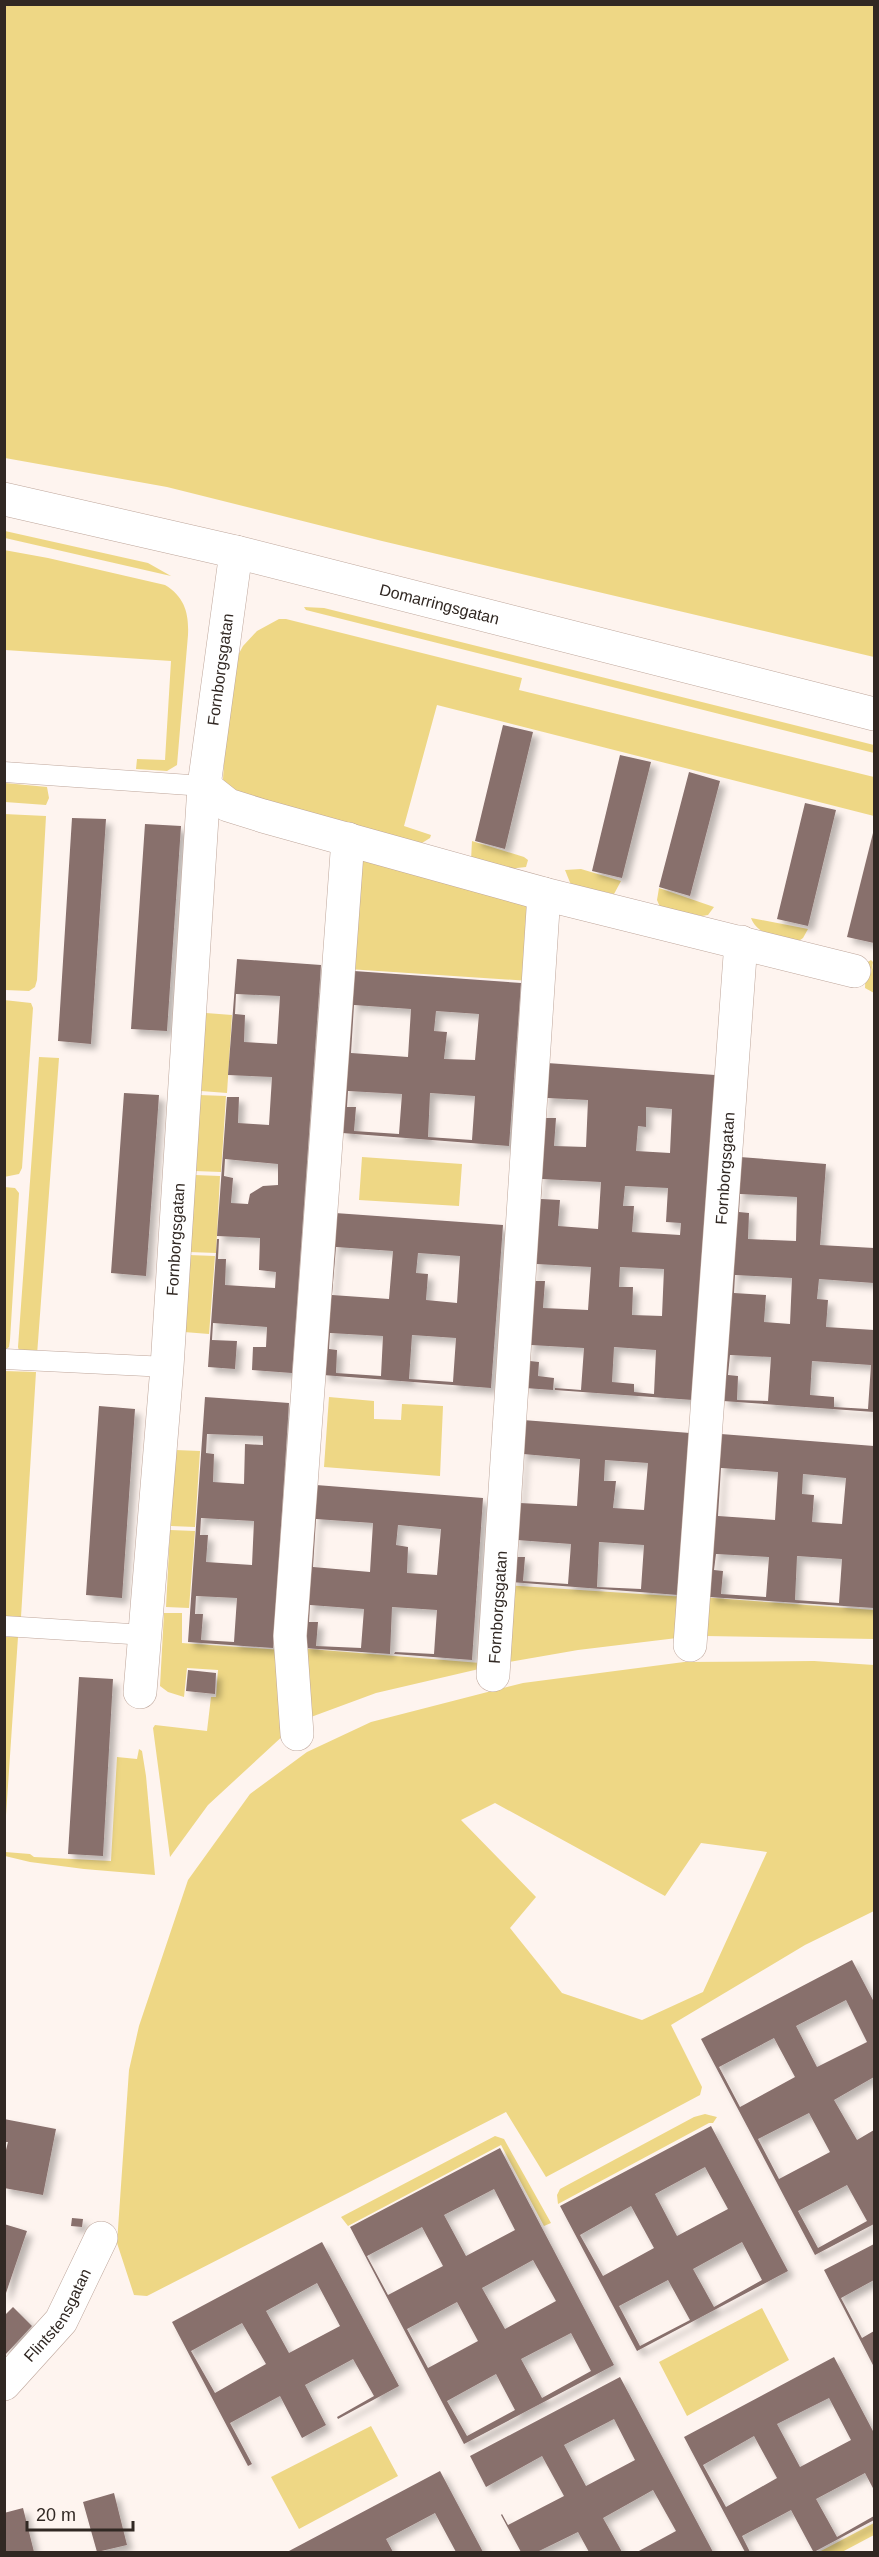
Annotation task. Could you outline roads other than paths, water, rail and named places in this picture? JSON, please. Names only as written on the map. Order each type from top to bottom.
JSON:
[{"type":"street","name":"Domarringsgatan","points":[[4,499],[236,552],[874,714]]},
{"type":"street","name":"Fornborgsgatan","points":[[140,1692],[168,1367],[204,786],[236,552]]},
{"type":"street","points":[[204,786],[228,805],[348,839],[544,894],[855,970]]},
{"type":"street","points":[[297,1734],[290,1636],[348,839]]},
{"type":"street","name":"Fornborgsgatan","points":[[493,1675],[544,894]]},
{"type":"street","name":"Fornborgsgatan","points":[[690,1645],[741,942]]},
{"type":"street","name":"Flintstensgatan","points":[[4,2384],[61,2322],[101,2238]]},
{"type":"lane","points":[[4,772],[204,786]]},
{"type":"lane","points":[[4,1359],[168,1367]]},
{"type":"lane","points":[[4,1626],[146,1635]]}]
